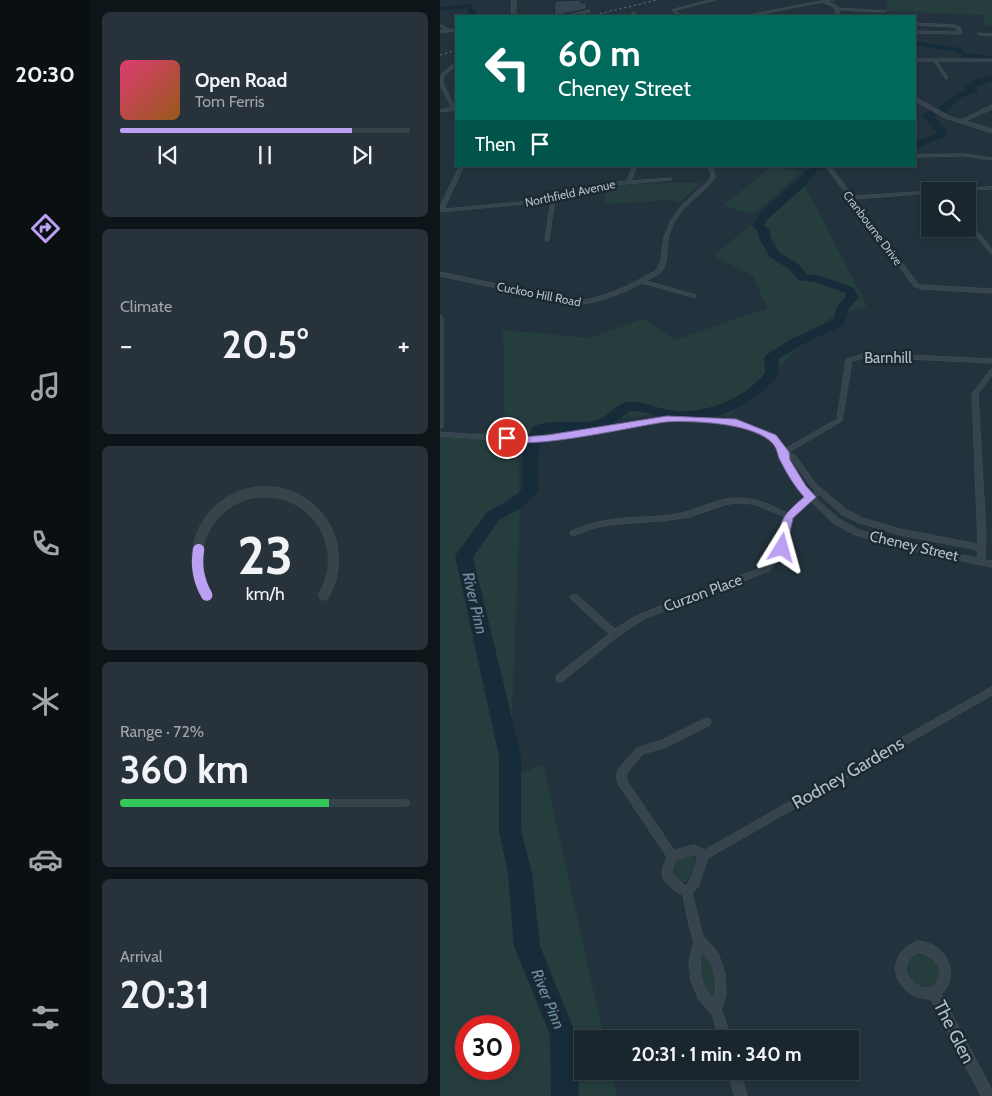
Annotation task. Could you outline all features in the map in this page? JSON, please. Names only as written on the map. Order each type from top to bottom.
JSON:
[{"type":"street","points":[[514,0],[514,15]]},
{"type":"street","points":[[679,15],[674,10],[714,0]]},
{"type":"street","points":[[766,15],[832,0]]},
{"type":"street","points":[[825,2],[837,9],[884,11]]},
{"type":"street","points":[[837,9],[838,15]]},
{"type":"street","points":[[572,15],[589,11]]},
{"type":"street","points":[[916,24],[954,26],[959,28],[960,33],[916,32]]},
{"type":"street","points":[[440,26],[448,30]]},
{"type":"street","points":[[440,32],[455,30]]},
{"type":"street","points":[[979,34],[992,35]]},
{"type":"street","points":[[916,60],[992,60]]},
{"type":"street","points":[[935,60],[946,78]]},
{"type":"street","points":[[440,112],[454,109],[441,87],[442,76],[455,65]]},
{"type":"street","points":[[916,100],[936,112],[960,122],[992,131]]},
{"type":"street","points":[[960,122],[992,107]]},
{"type":"street","points":[[916,156],[964,155],[992,159]]},
{"type":"street","points":[[440,210],[462,167]]},
{"type":"street","points":[[629,181],[635,167]]},
{"type":"street","name":"Cuckoo Hill Road","points":[[440,274],[577,303],[587,303],[610,296],[659,271],[662,266],[665,238],[673,217],[713,177],[711,167]]},
{"type":"street","name":"Cranbourne Drive","points":[[828,167],[916,285],[921,287],[992,291]]},
{"type":"street","name":"Northfield Avenue","points":[[440,210],[524,203],[553,198],[603,184],[670,179]]},
{"type":"street","points":[[976,189],[992,188]]},
{"type":"street","points":[[851,198],[921,193]]},
{"type":"street","points":[[547,240],[553,198]]},
{"type":"street","points":[[976,233],[992,252]]},
{"type":"street","points":[[641,281],[694,296]]},
{"type":"street","points":[[440,317],[440,427]]},
{"type":"street","name":"Barnhill","points":[[784,452],[840,420],[849,360],[867,355],[992,361]]},
{"type":"street","points":[[981,561],[975,394],[992,370]]},
{"type":"street","name":"Cheney Street","points":[[440,434],[493,436],[522,440],[548,438],[667,419],[736,422],[772,437],[784,452],[793,457],[820,492],[844,512],[860,520],[900,532],[982,548]]},
{"type":"street","name":"Cheney Street","points":[[784,452],[784,460],[802,488],[836,520],[856,532],[896,545],[992,564]]},
{"type":"street","points":[[574,533],[585,527],[607,522],[673,518],[731,500],[757,502],[788,516],[820,492]]},
{"type":"street","name":"Curzon Place","points":[[560,678],[615,634],[655,610],[766,569],[775,560],[782,548],[788,516]]},
{"type":"street","points":[[574,597],[615,634]]},
{"type":"street","name":"Rodney Gardens","points":[[704,855],[992,691]]},
{"type":"street","points":[[707,722],[664,744],[640,751],[622,770],[622,782],[672,856],[667,875],[678,887],[687,892],[700,941],[711,952],[719,968],[721,991],[716,1009]]},
{"type":"street","points":[[672,856],[694,850],[704,855],[694,883],[687,892]]},
{"type":"street","points":[[700,941],[694,956],[696,984],[702,995],[716,1009],[722,1030]]},
{"type":"street","name":"The Glen","points":[[925,946],[932,949],[943,961],[946,976],[944,983],[934,993],[920,993],[906,982],[901,967],[902,959],[911,948],[925,946]]},
{"type":"street","name":"The Glen","points":[[934,993],[988,1095]]},
{"type":"street","points":[[737,1080],[741,1096]]},
{"type":"green space","points":[[887,0],[992,0],[992,26],[984,25],[984,15],[886,11]]},
{"type":"green space","points":[[771,167],[801,172],[753,214],[723,206]]},
{"type":"green space","points":[[803,182],[867,306],[831,317],[730,415],[676,411],[537,430],[517,447],[520,500],[510,769],[523,858],[518,775],[543,764],[602,1030],[574,1030],[574,1080],[613,1080],[617,1096],[575,1096],[568,1036],[536,949],[545,1012],[568,1096],[440,1096],[440,437],[444,435],[505,431],[503,330],[590,338],[643,319],[676,340],[767,308],[753,276],[713,256]]},
{"type":"green space","points":[[701,183],[680,202],[671,200],[605,204],[604,186]]},
{"type":"green space","points":[[693,855],[696,860],[689,878],[685,882],[680,881],[674,873],[677,859]]},
{"type":"green space","points":[[701,948],[709,959],[714,973],[716,988],[714,1001],[709,996],[700,976],[699,955]]},
{"type":"green space","points":[[919,952],[932,958],[938,965],[938,980],[930,987],[917,983],[908,973],[908,961]]},
{"type":"building","points":[[581,0],[581,3],[586,3],[587,9],[554,15],[555,1]]},
{"type":"waterway","name":"River Pinn","points":[[440,9],[468,6],[474,15]]},
{"type":"waterway","name":"River Pinn","points":[[916,43],[960,50],[964,55],[992,58]]},
{"type":"waterway","name":"River Pinn","points":[[916,145],[942,135],[942,131],[928,115],[942,111],[957,96],[974,90],[969,87],[974,84],[992,78]]},
{"type":"waterway","name":"River Pinn","points":[[565,1096],[563,1035],[527,946],[520,873],[510,831],[510,756],[464,556],[493,516],[515,504],[530,492],[531,451],[537,430],[553,427],[596,426],[608,421],[628,406],[683,415],[710,412],[736,403],[756,391],[772,373],[771,358],[795,342],[839,322],[843,307],[853,297],[850,291],[817,279],[803,277],[793,266],[774,254],[765,238],[764,230],[758,226],[762,218],[803,182],[814,169],[825,167]]},
{"type":"railway","points":[[594,15],[657,0]]},
{"type":"railway","points":[[440,55],[455,50]]},
{"type":"route","points":[[507,438],[522,440],[548,438],[667,419],[736,422],[772,437],[784,452],[784,460],[802,488],[811,497],[788,516],[782,548]]}]
